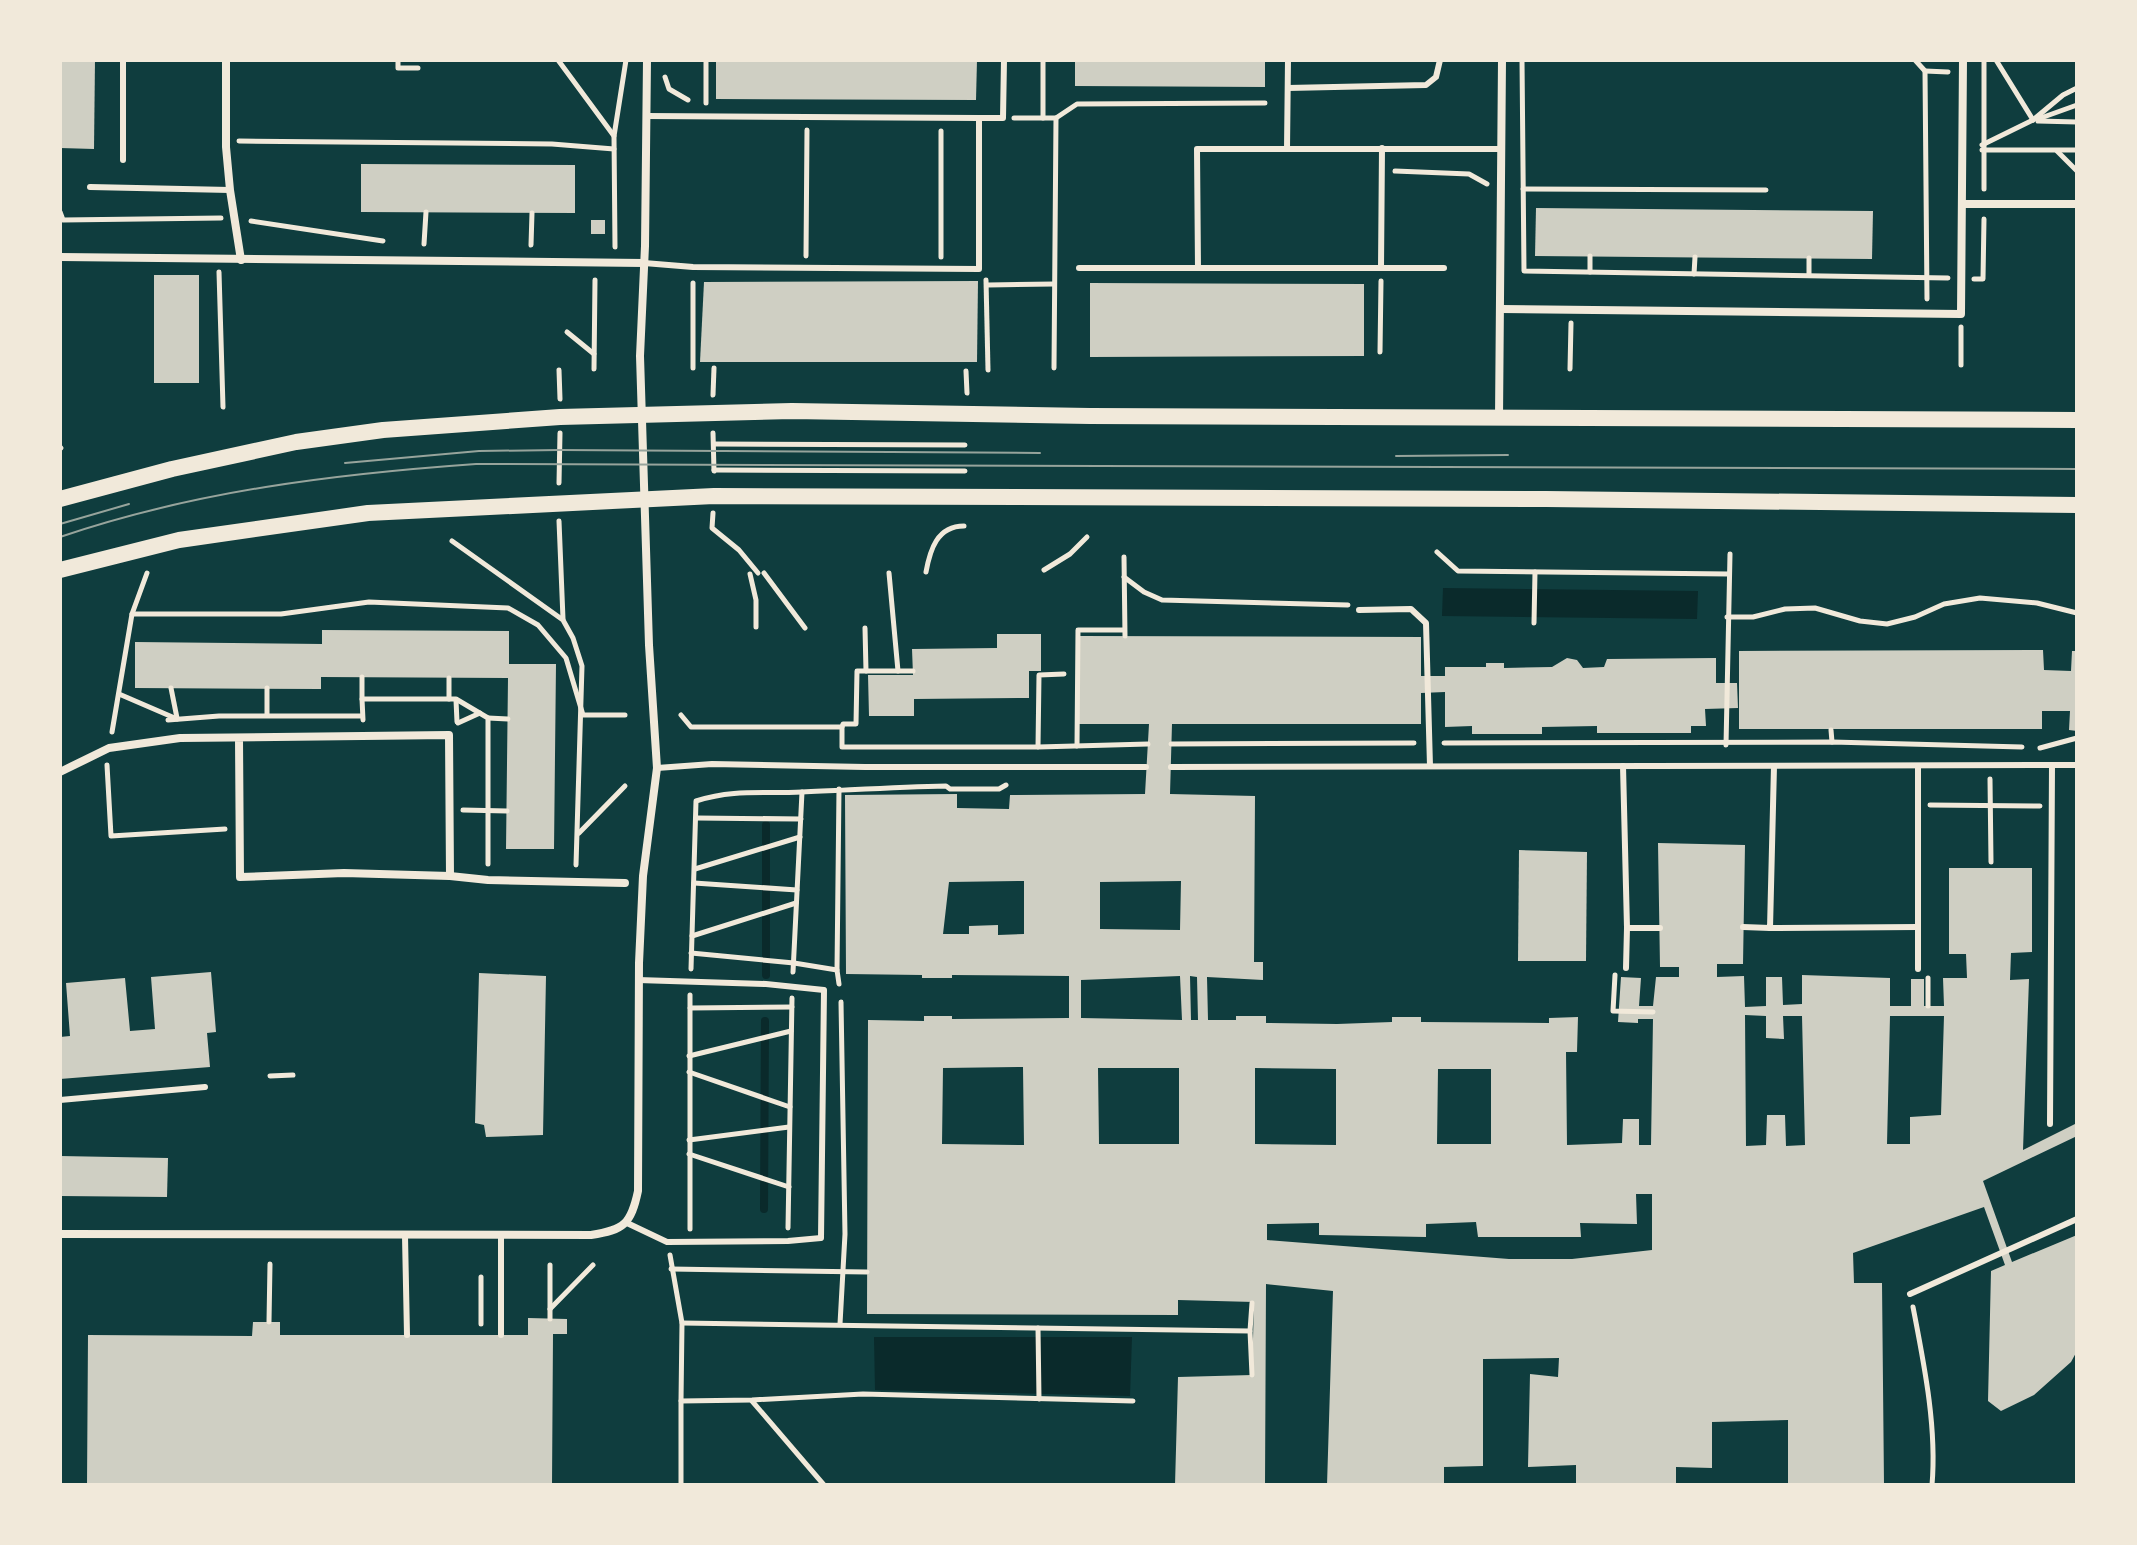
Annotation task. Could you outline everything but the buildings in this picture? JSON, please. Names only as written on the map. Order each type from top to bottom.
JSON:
[{"type":"main road","points":[[60,499],[172,469],[296,442],[383,430],[560,417],[808,411],[2077,420]]},
{"type":"main road","points":[[60,570],[179,540],[353,515],[714,496],[2077,505]]},
{"type":"street","points":[[226,60],[226,147],[241,260]]},
{"type":"street","points":[[60,1234],[591,1235],[611,1232],[627,1223],[634,1209],[638,1191],[638,980],[643,876],[657,768],[649,645],[640,356],[647,60]]},
{"type":"street","points":[[1499,418],[1502,60]]},
{"type":"street","points":[[1501,309],[1961,314],[1963,60]]},
{"type":"street","points":[[1962,204],[2077,204]]},
{"type":"street","points":[[60,257],[644,263]]},
{"type":"street","points":[[60,772],[109,748],[180,738],[449,735],[450,876]]},
{"type":"street","points":[[239,739],[240,877],[344,873],[625,883]]},
{"type":"lane","points":[[123,60],[123,160]]},
{"type":"lane","points":[[646,116],[1003,118],[1004,60]]},
{"type":"lane","points":[[1287,149],[1288,60]]},
{"type":"lane","points":[[1288,88],[1426,85],[1436,77],[1440,60]]},
{"type":"lane","points":[[644,263],[706,268],[979,269],[979,118]]},
{"type":"lane","points":[[1381,268],[1382,148]]},
{"type":"lane","points":[[1198,268],[1197,149],[1501,149]]},
{"type":"lane","points":[[90,187],[230,190]]},
{"type":"lane","points":[[1079,268],[1444,268]]},
{"type":"lane","points":[[1358,608],[1411,609],[1426,623],[1430,766]]},
{"type":"lane","points":[[657,768],[712,764],[1146,767]]},
{"type":"lane","points":[[2050,1124],[2052,765]]},
{"type":"lane","points":[[1171,767],[2077,765]]},
{"type":"lane","points":[[1623,766],[1626,968]]},
{"type":"lane","points":[[1770,928],[1774,766]]},
{"type":"lane","points":[[1918,766],[1918,969]]},
{"type":"lane","points":[[1743,927],[1918,927]]},
{"type":"lane","points":[[1627,928],[1660,928]]},
{"type":"lane","points":[[627,1223],[667,1242],[821,1238],[824,990],[638,980]]},
{"type":"lane","points":[[60,1100],[205,1087]]},
{"type":"lane","points":[[1910,1294],[2077,1219]]},
{"type":"lane","points":[[405,1236],[407,1335]]},
{"type":"lane","points":[[501,1237],[501,1335]]},
{"type":"path","points":[[398,60],[398,68],[418,68]]},
{"type":"path","points":[[558,60],[614,136]]},
{"type":"path","points":[[606,247],[615,247],[614,136],[626,60]]},
{"type":"path","points":[[706,60],[706,104]]},
{"type":"path","points":[[1043,60],[1043,118]]},
{"type":"path","points":[[1522,60],[1524,271],[1950,278]]},
{"type":"path","points":[[1915,60],[1925,71],[1927,313]]},
{"type":"path","points":[[1973,279],[1983,279],[1984,60]]},
{"type":"path","points":[[1996,60],[2033,120]]},
{"type":"path","points":[[2033,120],[2063,95],[2077,88]]},
{"type":"path","points":[[1003,118],[1056,118],[1077,104],[1265,103]]},
{"type":"path","points":[[1984,147],[2033,120],[2077,105]]},
{"type":"path","points":[[806,259],[807,117]]},
{"type":"path","points":[[941,118],[941,260]]},
{"type":"path","points":[[1054,368],[1056,118]]},
{"type":"path","points":[[2033,120],[2077,122]]},
{"type":"path","points":[[237,141],[552,144],[614,149]]},
{"type":"path","points":[[1984,147],[2077,150]]},
{"type":"path","points":[[2057,150],[2077,171]]},
{"type":"path","points":[[1382,171],[1469,174],[1489,185]]},
{"type":"path","points":[[1523,189],[1766,190]]},
{"type":"path","points":[[60,212],[63,220],[222,218]]},
{"type":"path","points":[[410,243],[424,244],[426,212]]},
{"type":"path","points":[[531,245],[532,213]]},
{"type":"path","points":[[251,221],[396,243]]},
{"type":"path","points":[[516,245],[545,245]]},
{"type":"path","points":[[1590,256],[1590,272]]},
{"type":"path","points":[[1694,274],[1695,257]]},
{"type":"path","points":[[1809,258],[1809,275]]},
{"type":"path","points":[[219,259],[223,407]]},
{"type":"path","points":[[1380,352],[1381,268]]},
{"type":"path","points":[[979,269],[988,285],[988,370]]},
{"type":"path","points":[[594,369],[595,280]]},
{"type":"path","points":[[693,283],[693,368]]},
{"type":"path","points":[[988,285],[1054,284]]},
{"type":"path","points":[[1570,369],[1572,310]]},
{"type":"path","points":[[1961,314],[1961,365]]},
{"type":"path","points":[[567,332],[594,354]]},
{"type":"path","points":[[713,391],[714,368]]},
{"type":"path","points":[[559,370],[560,397]]},
{"type":"path","points":[[966,371],[967,393]]},
{"type":"path","points":[[559,476],[560,444]]},
{"type":"path","points":[[714,479],[714,444],[780,447],[965,445]]},
{"type":"path","points":[[714,470],[908,467],[965,471]]},
{"type":"path","points":[[713,519],[712,528],[761,573],[805,628]]},
{"type":"path","points":[[926,572],[933,544],[939,535],[955,526],[964,526]]},
{"type":"path","points":[[559,530],[563,620]]},
{"type":"path","points":[[1044,570],[1070,554],[1087,537]]},
{"type":"path","points":[[452,541],[563,620],[573,638],[582,666],[583,715],[576,865]]},
{"type":"path","points":[[1437,552],[1458,571],[1729,574]]},
{"type":"path","points":[[1725,766],[1730,554]]},
{"type":"path","points":[[1077,746],[1078,630],[1124,633],[1124,557]]},
{"type":"path","points":[[1534,623],[1535,572]]},
{"type":"path","points":[[112,732],[132,614],[147,573]]},
{"type":"path","points":[[889,573],[894,673]]},
{"type":"path","points":[[750,574],[756,600],[756,627]]},
{"type":"path","points":[[1124,577],[1162,600],[1358,608]]},
{"type":"path","points":[[1727,617],[1753,617],[1785,609],[1815,608],[1860,621],[1887,624],[1915,617],[1944,604],[1980,598],[2023,601],[2077,613]]},
{"type":"path","points":[[132,614],[281,614],[369,602],[508,608],[538,625],[566,658],[583,715]]},
{"type":"path","points":[[865,628],[866,671]]},
{"type":"path","points":[[681,715],[691,727],[842,727],[843,724],[856,724],[857,671],[913,671]]},
{"type":"path","points":[[1038,747],[1039,675],[1064,674]]},
{"type":"path","points":[[362,677],[362,699]]},
{"type":"path","points":[[449,678],[449,699]]},
{"type":"path","points":[[119,694],[177,719],[171,688]]},
{"type":"path","points":[[267,688],[267,716]]},
{"type":"path","points":[[457,723],[480,713]]},
{"type":"path","points":[[583,715],[625,715]]},
{"type":"path","points":[[488,718],[508,719]]},
{"type":"path","points":[[842,727],[842,747],[1148,744]]},
{"type":"path","points":[[1831,730],[1832,742]]},
{"type":"path","points":[[1534,743],[1535,734]]},
{"type":"path","points":[[1171,744],[1832,742],[2041,748],[2077,738]]},
{"type":"path","points":[[106,763],[111,836],[238,828]]},
{"type":"path","points":[[1990,765],[1991,862]]},
{"type":"path","points":[[691,1242],[689,1056],[696,801],[724,793],[946,786],[950,789],[999,789],[1003,785],[1019,785]]},
{"type":"path","points":[[578,834],[625,786]]},
{"type":"path","points":[[839,789],[839,799]]},
{"type":"path","points":[[788,1241],[792,987],[802,792]]},
{"type":"path","points":[[1918,805],[2051,806]]},
{"type":"path","points":[[450,810],[507,811]]},
{"type":"path","points":[[697,818],[801,819]]},
{"type":"path","points":[[695,869],[800,837]]},
{"type":"path","points":[[694,883],[797,890]]},
{"type":"path","points":[[692,936],[796,903]]},
{"type":"path","points":[[691,953],[837,970]]},
{"type":"path","points":[[1626,968],[1616,968],[1613,1011],[1653,1012]]},
{"type":"path","points":[[690,1008],[792,1007]]},
{"type":"path","points":[[689,1056],[791,1031]]},
{"type":"path","points":[[689,1072],[790,1107]]},
{"type":"path","points":[[270,1076],[293,1075]]},
{"type":"path","points":[[689,1140],[789,1127]]},
{"type":"path","points":[[689,1154],[789,1187]]},
{"type":"path","points":[[667,1242],[682,1323],[681,1485]]},
{"type":"path","points":[[269,1322],[270,1264]]},
{"type":"path","points":[[550,1265],[550,1319]]},
{"type":"path","points":[[550,1309],[593,1265]]},
{"type":"path","points":[[671,1269],[867,1272]]},
{"type":"path","points":[[481,1277],[481,1324]]},
{"type":"path","points":[[1910,1294],[1924,1365],[1932,1485]]},
{"type":"path","points":[[1252,1303],[1252,1375]]},
{"type":"path","points":[[682,1323],[1250,1331]]},
{"type":"path","points":[[1038,1328],[1039,1399]]},
{"type":"path","points":[[681,1401],[863,1394],[1133,1401]]},
{"type":"path","points":[[752,1400],[824,1485]]},
{"type":"water","points":[[1443,588],[1698,591],[1697,619],[1442,616]]},
{"type":"water","points":[[874,1337],[1132,1337],[1130,1396],[875,1390]]},
{"type":"waterway","points":[[766,825],[766,975]]},
{"type":"waterway","points":[[764,1209],[765,1021]]},
{"type":"tram line","points":[[345,463],[479,451],[1040,453]]},
{"type":"tram line","points":[[1396,456],[1508,455]]},
{"type":"tram line","points":[[60,537],[214,496],[318,479],[476,464],[2077,469]]},
{"type":"tram line","points":[[60,524],[129,504]]}]
